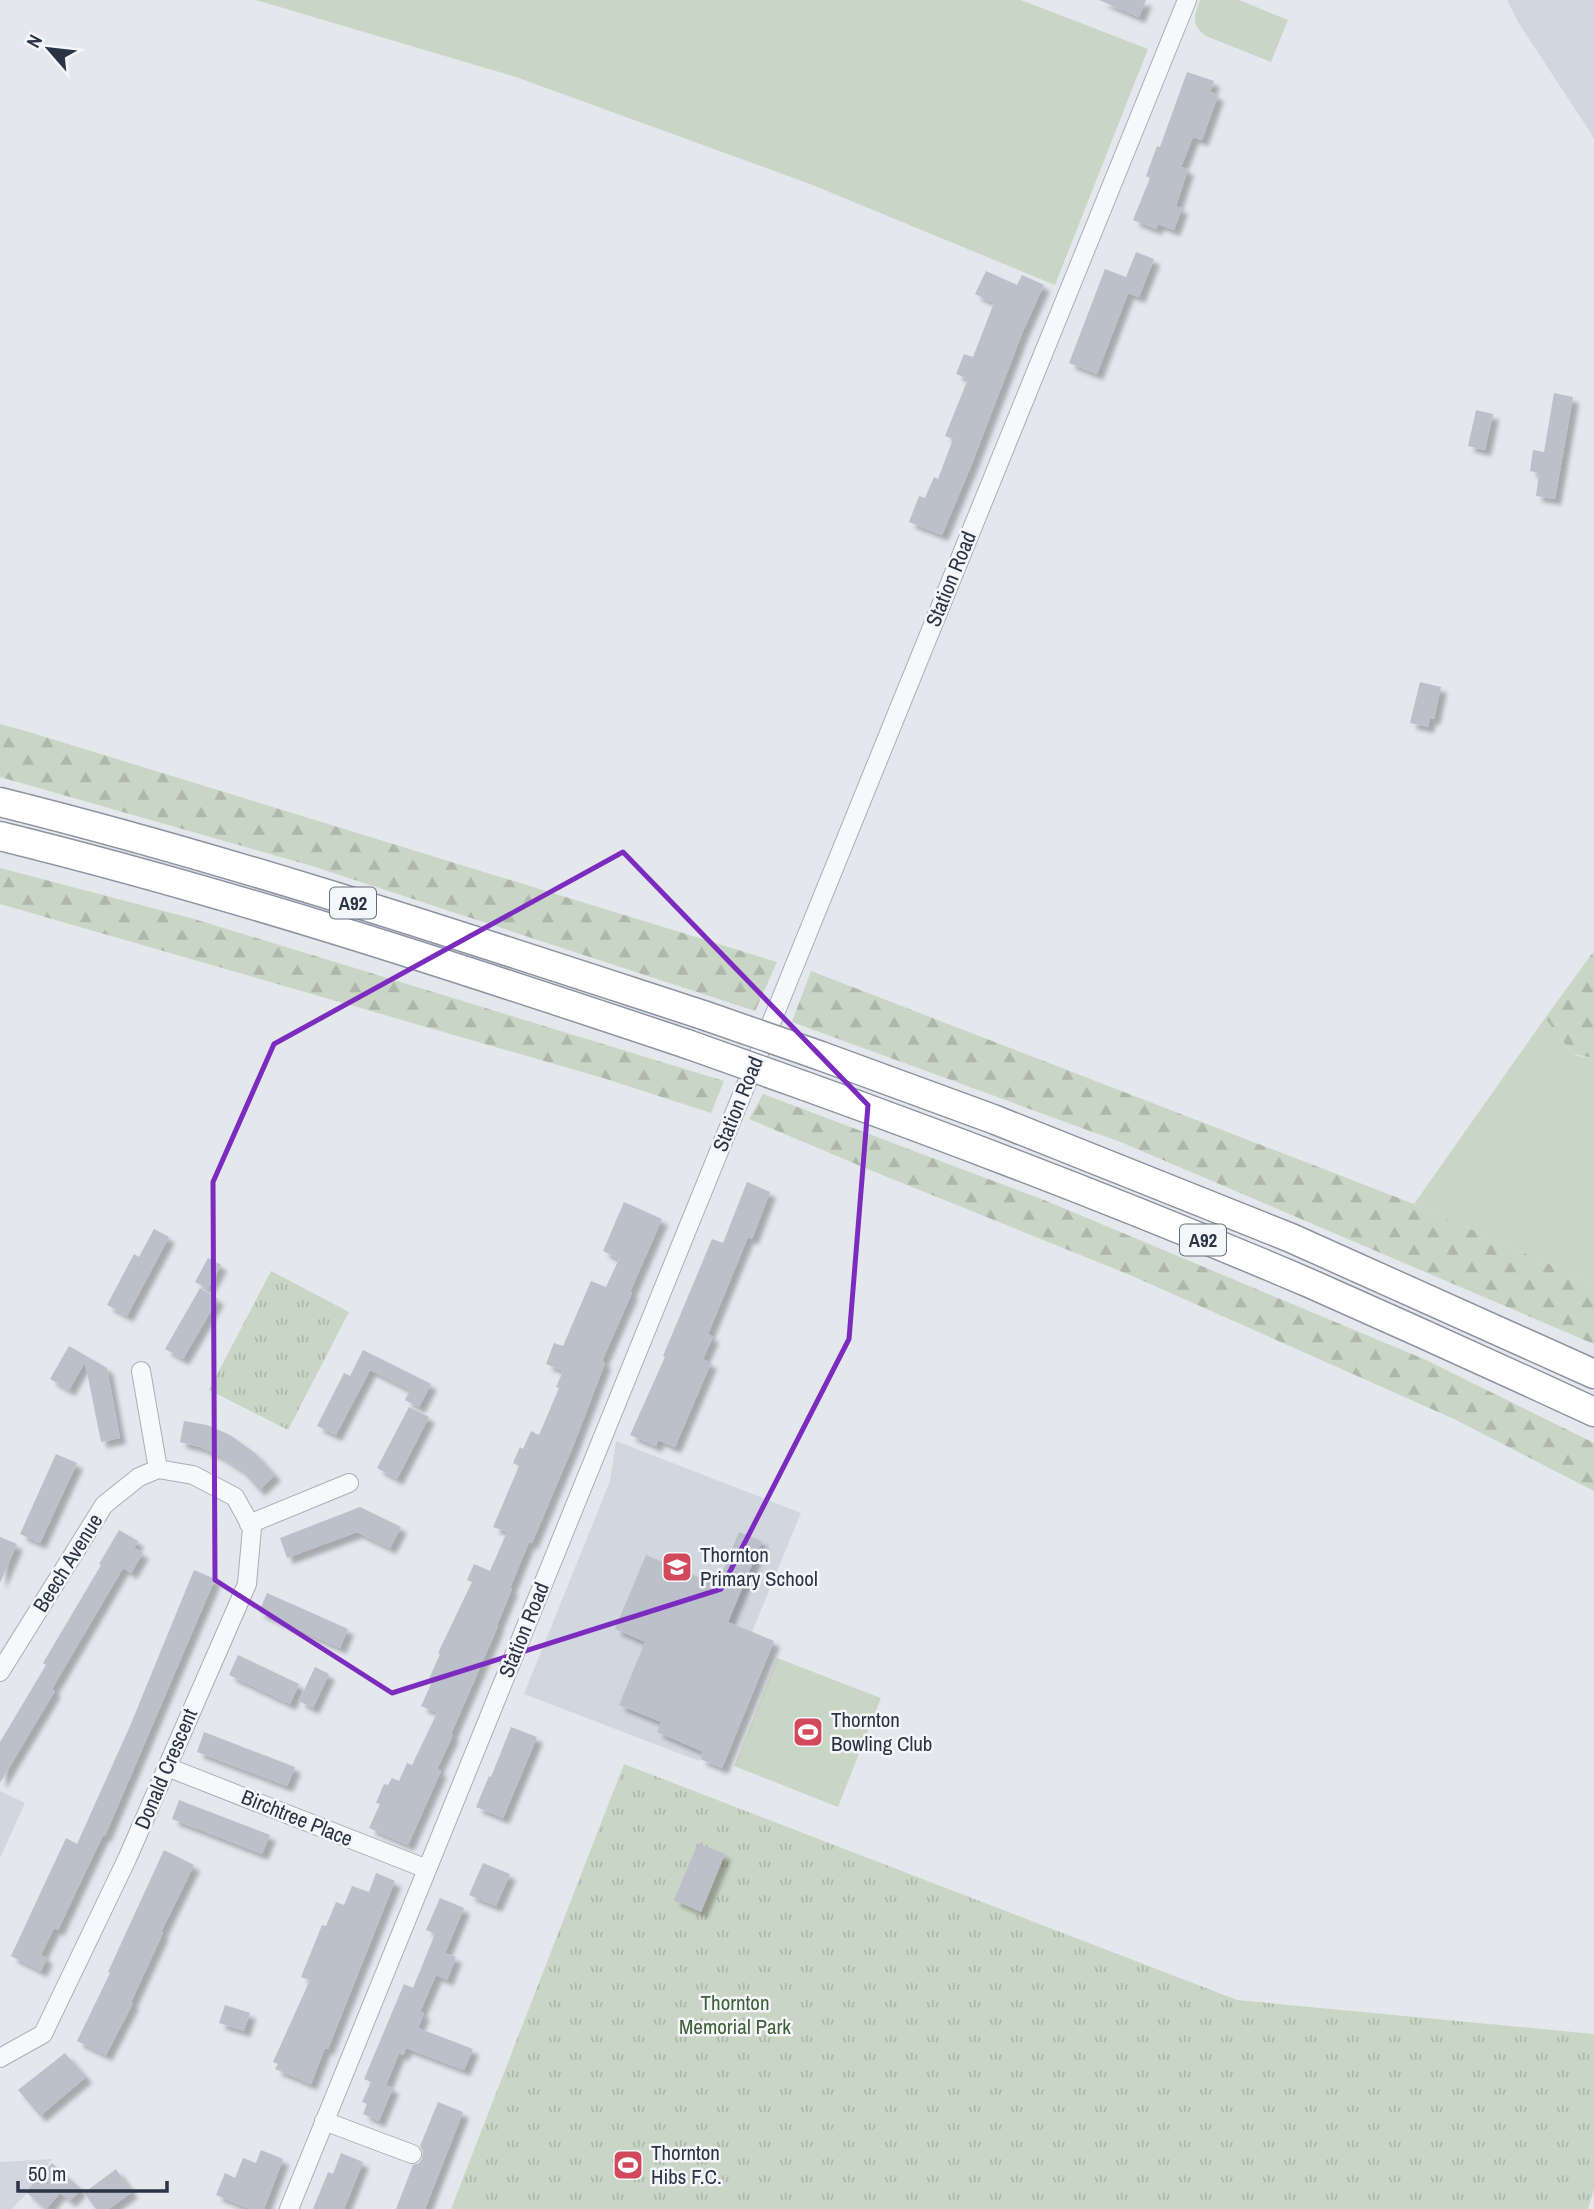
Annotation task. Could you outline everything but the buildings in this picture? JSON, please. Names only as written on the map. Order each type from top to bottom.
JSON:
[{"type":"highway","name":"A92","points":[[0,802],[118,831],[457,934],[821,1056],[993,1119],[1291,1238],[1594,1374]]},
{"type":"highway","name":"A92","points":[[0,836],[105,862],[453,966],[687,1044],[924,1129],[1307,1282],[1594,1412]]},
{"type":"street","name":"Station Road","points":[[289,2209],[1187,0]]},
{"type":"street","points":[[141,1371],[158,1469],[193,1475],[235,1497],[250,1524],[349,1483]]},
{"type":"street","name":"Beech Avenue","points":[[0,1672],[104,1505],[139,1477],[158,1469]]},
{"type":"street","name":"Donald Crescent","points":[[0,2058],[43,2034],[127,1859],[247,1584],[252,1528],[250,1524]]},
{"type":"street","name":"Birchtree Place","points":[[167,1767],[426,1869]]},
{"type":"street","points":[[324,2120],[412,2154]]},
{"type":"highlighted area","points":[[623,852],[868,1105],[849,1339],[721,1589],[392,1693],[215,1580],[213,1182],[274,1044]]},
{"type":"shaded area","points":[[1507,0],[1594,0],[1594,138],[1518,22]]},
{"type":"shaded area","name":"Thornton Primary School","points":[[616,1441],[801,1513],[699,1761],[524,1694],[610,1481]]},
{"type":"shaded area","points":[[0,1791],[25,1803],[0,1858]]},
{"type":"shaded area","points":[[52,2159],[12,2209],[0,2209],[0,2162]]},
{"type":"green space","points":[[256,0],[1021,0],[1148,49],[1055,285],[810,184],[516,77]]},
{"type":"green space","points":[[1200,0],[1239,0],[1288,20],[1271,62],[1201,32],[1195,20]]},
{"type":"green space","points":[[0,724],[777,962],[755,1011],[312,866],[0,777]]},
{"type":"green space","points":[[0,868],[194,919],[724,1081],[711,1113],[603,1078],[0,904]]},
{"type":"green space","points":[[1594,951],[1594,1058],[1572,1053],[1545,1018]]},
{"type":"green space","points":[[811,971],[1414,1204],[1594,1284],[1594,1344],[1123,1143],[792,1022]]},
{"type":"green space","points":[[1545,1018],[1572,1053],[1594,1058],[1594,1284],[1414,1204]]},
{"type":"green space","points":[[763,1094],[1044,1200],[1426,1360],[1594,1443],[1594,1491],[1454,1419],[1130,1275],[749,1119]]},
{"type":"green space","points":[[271,1271],[349,1312],[288,1430],[209,1390]]},
{"type":"green space","name":"Thornton Bowling Club","points":[[777,1658],[881,1698],[838,1807],[734,1766]]},
{"type":"green space","name":"Thornton Memorial Park","points":[[624,1764],[1237,2000],[1594,2034],[1594,2190],[1588,2209],[451,2209]]},
{"type":"place","name":"Thornton Primary School","points":[[677,1567]]},
{"type":"place","name":"Thornton Bowling Club","points":[[808,1732]]},
{"type":"place","name":"Thornton Hibs F.C.","points":[[628,2165]]}]
